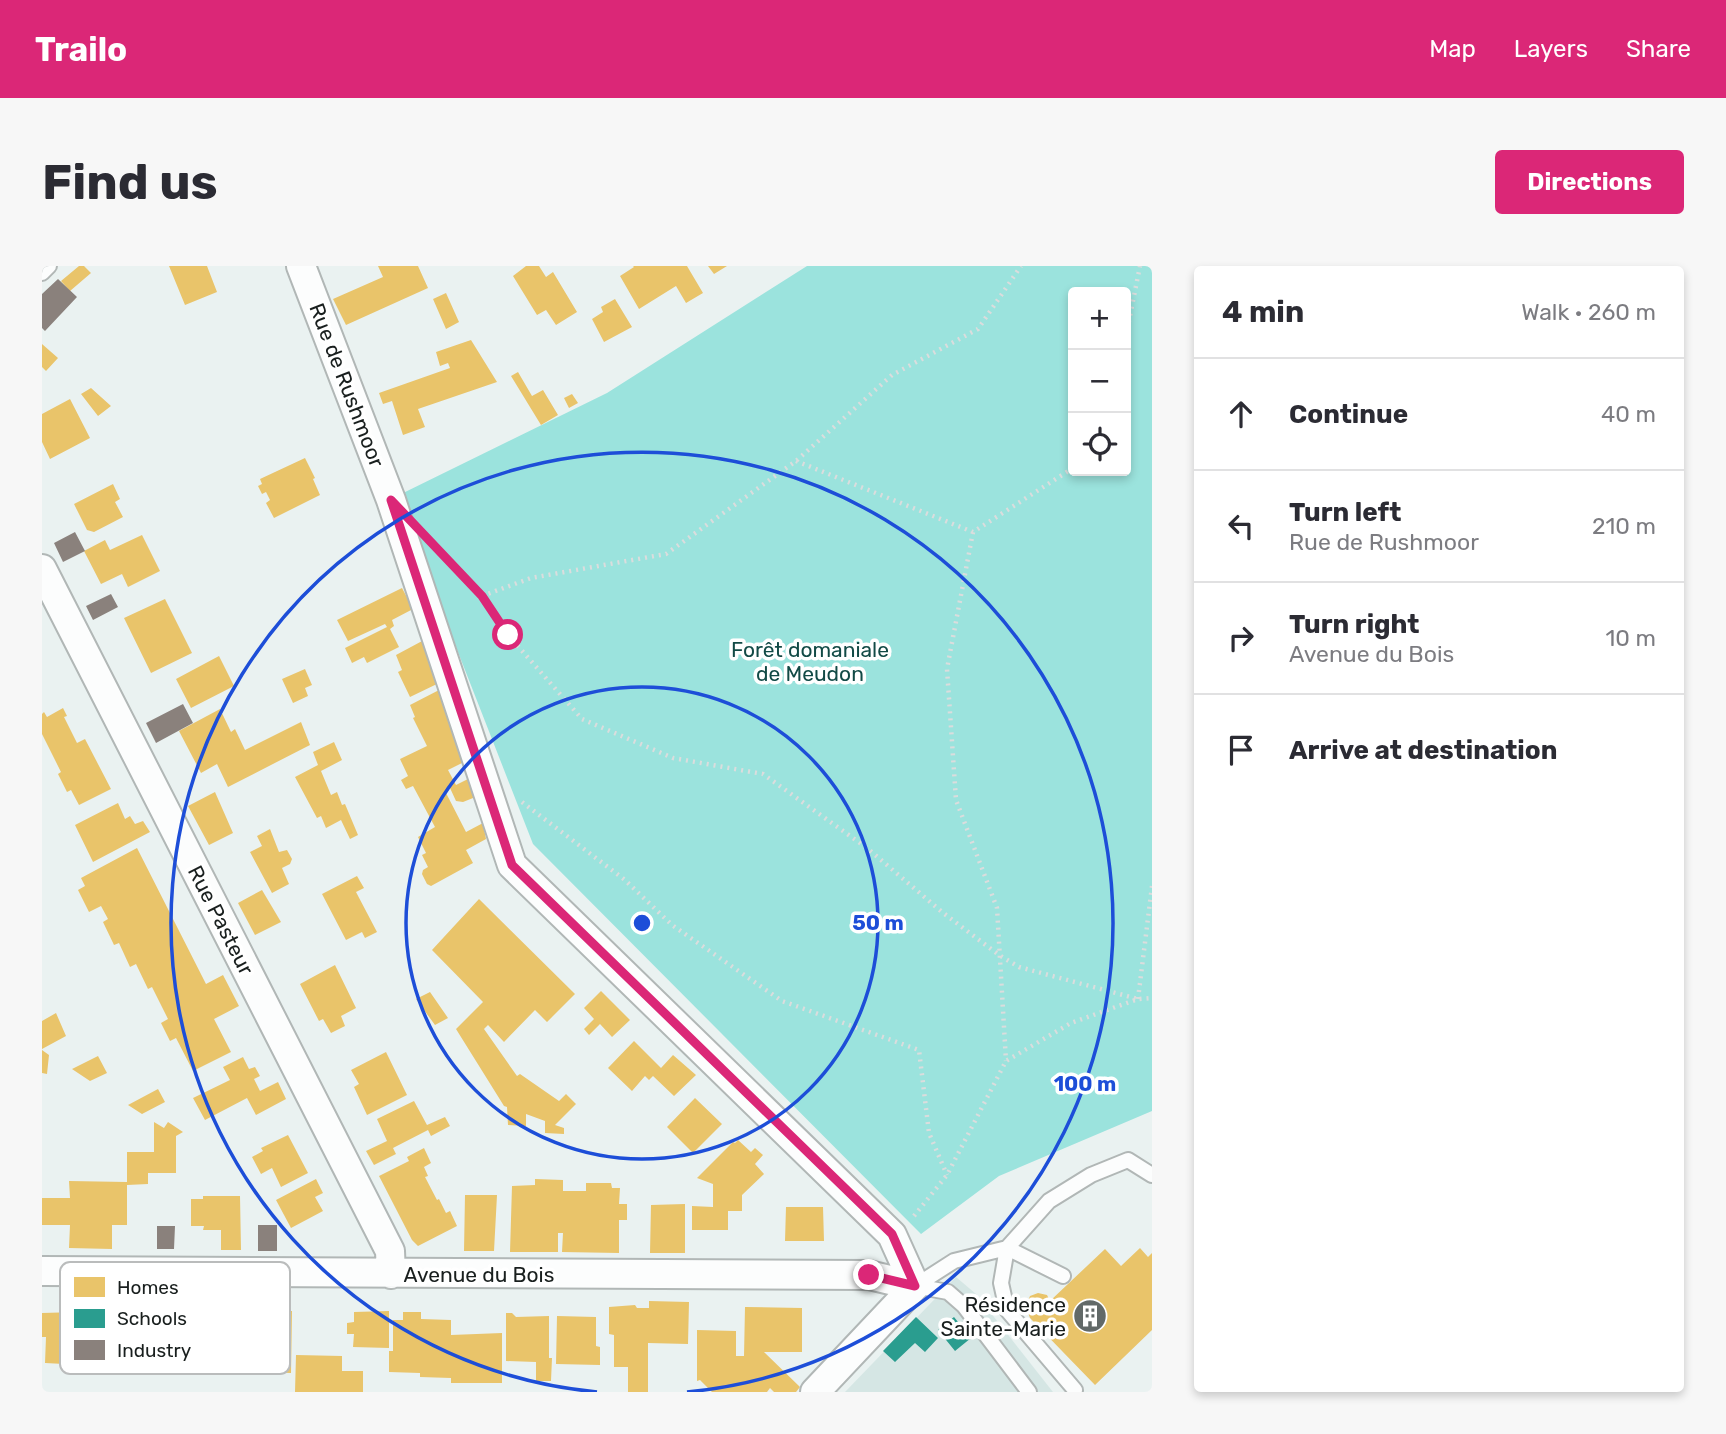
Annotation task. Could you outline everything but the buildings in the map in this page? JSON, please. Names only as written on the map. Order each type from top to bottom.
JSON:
[{"type":"street","name":"Rue de Rushmoor","points":[[302,266],[391,500],[512,865],[892,1234],[915,1286]]},
{"type":"street","name":"Rue Pasteur","points":[[42,569],[390,1251],[391,1274]]},
{"type":"street","name":"Avenue du Bois","points":[[42,1271],[60,1271]]},
{"type":"street","name":"Avenue du Bois","points":[[290,1273],[869,1275],[915,1286]]},
{"type":"street","points":[[816,1392],[915,1286]]},
{"type":"lane","points":[[42,273],[49,266]]},
{"type":"lane","points":[[1075,1390],[1007,1310],[1001,1283],[1007,1248],[1049,1201],[1091,1175],[1128,1160],[1152,1175]]},
{"type":"lane","points":[[915,1286],[954,1261],[1007,1248],[1063,1276]]},
{"type":"lane","points":[[915,1286],[948,1292],[964,1306],[1029,1392]]},
{"type":"path","points":[[482,596],[531,578],[666,554],[796,461],[892,375],[978,329],[1021,266]]},
{"type":"path","points":[[1131,311],[1140,266]]},
{"type":"path","points":[[796,461],[973,532]]},
{"type":"path","points":[[892,1234],[919,1211],[947,1175],[1006,1061],[997,908],[956,800],[947,669],[973,532],[1068,471]]},
{"type":"path","points":[[436,548],[482,596],[508,635],[582,719],[673,758],[763,774],[867,848],[942,912],[999,955],[1019,967],[1138,999]]},
{"type":"path","points":[[517,798],[625,880],[672,925],[782,1001],[919,1051],[929,1133],[947,1175]]},
{"type":"path","points":[[1138,999],[1152,886]]},
{"type":"path","points":[[1006,1061],[1071,1023],[1138,999],[1152,998]]},
{"type":"shaded area","points":[[956,1277],[976,1294],[1053,1392],[845,1392]]},
{"type":"green space","name":"Forêt domaniale de Meudon","points":[[807,266],[1152,266],[1152,1111],[999,1176],[921,1234],[533,844],[397,496],[607,393]]},
{"type":"place","name":"Résidence Sainte-Marie","points":[[1090,1316]]},
{"type":"route","points":[[508,635],[482,596],[391,500],[512,865],[892,1234],[915,1286],[869,1275]]}]
